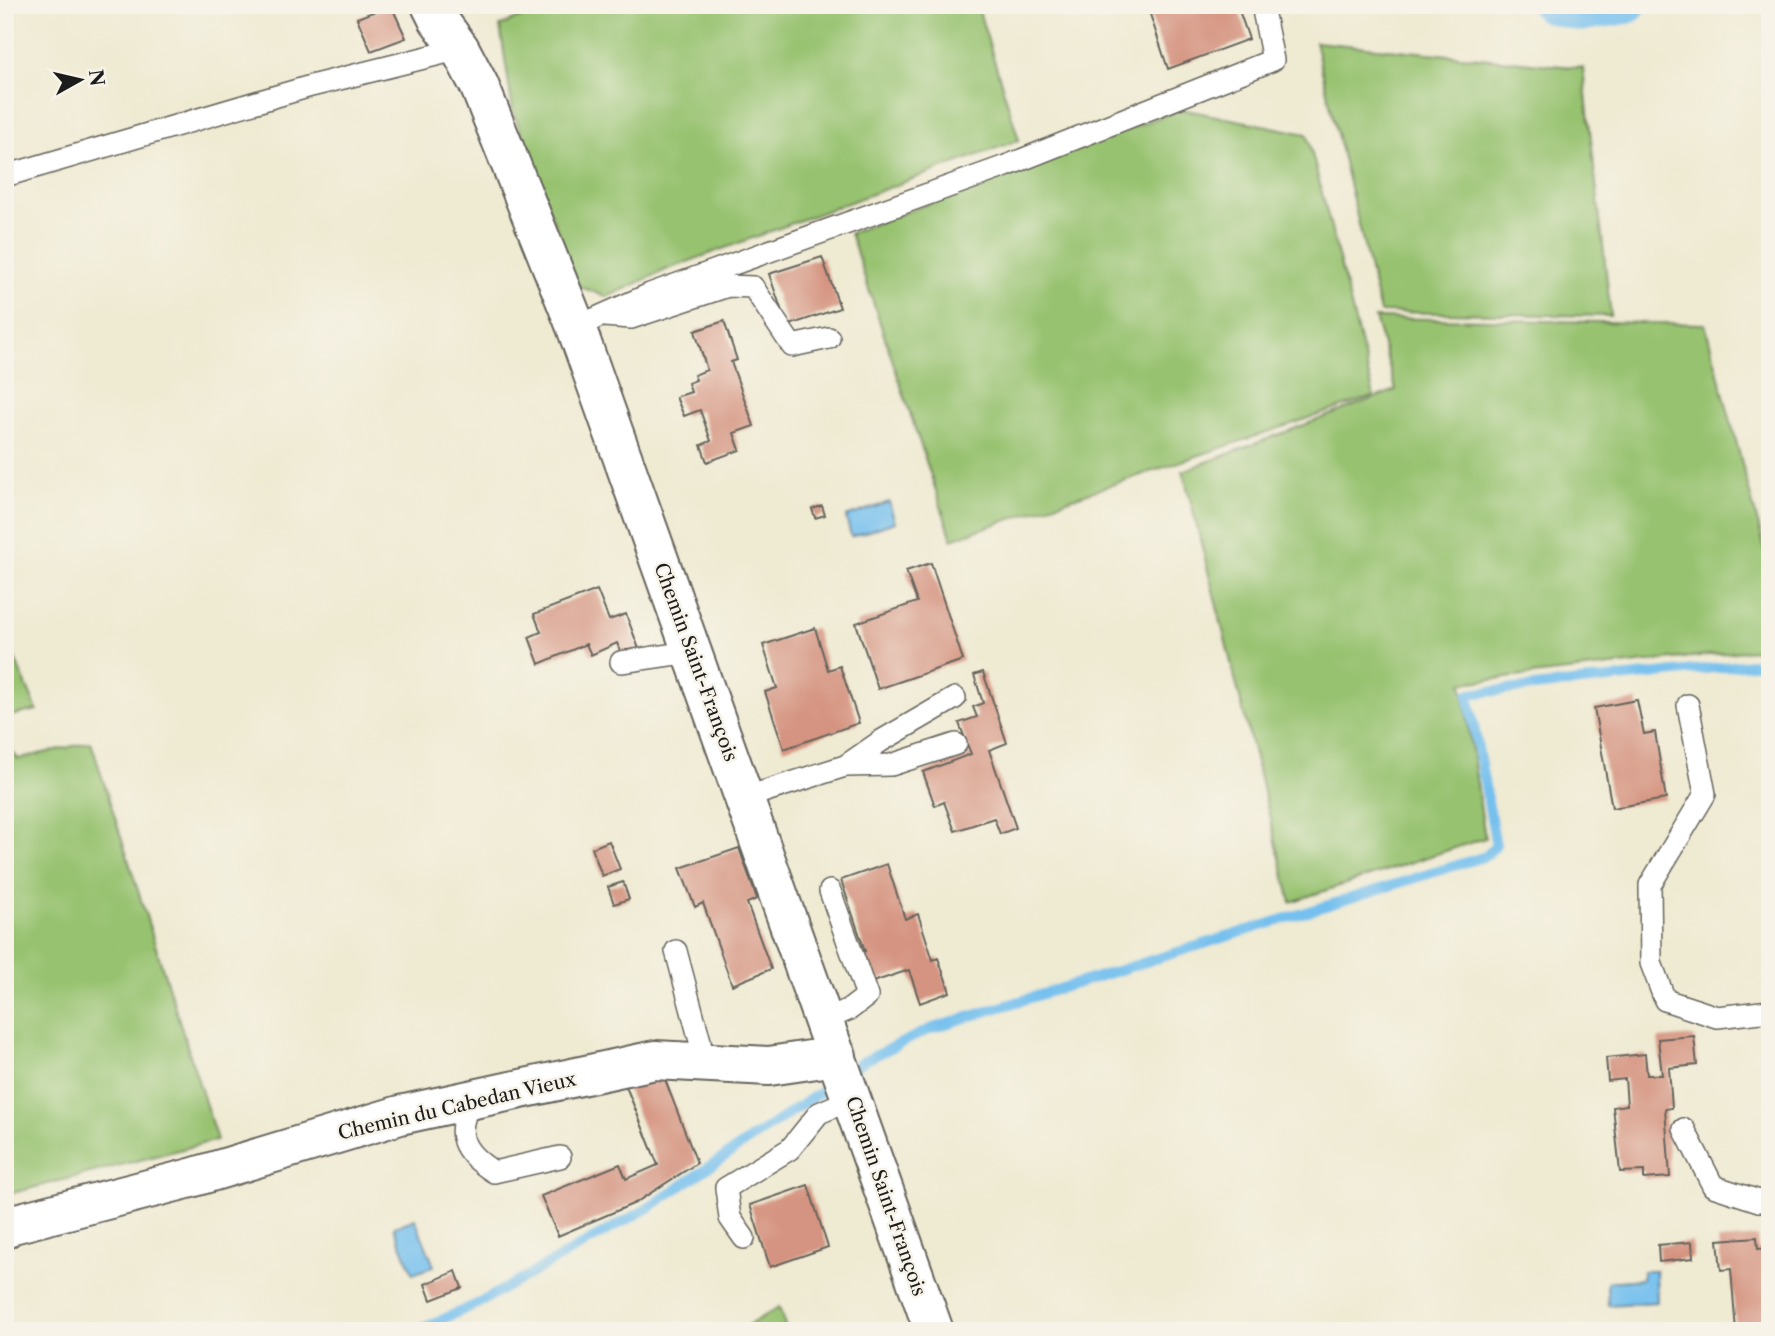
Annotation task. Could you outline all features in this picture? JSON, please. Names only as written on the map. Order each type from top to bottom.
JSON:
[{"type":"street","name":"Chemin Saint-François","points":[[430,5],[460,49],[479,85],[589,322],[691,649],[934,1331]]},
{"type":"street","name":"Chemin du Cabedan Vieux","points":[[5,1228],[191,1178],[400,1115],[655,1060],[769,1066],[844,1076]]},
{"type":"lane","points":[[589,322],[650,294],[1006,166],[1273,60],[1262,5]]},
{"type":"lane","points":[[5,177],[311,86],[460,49]]},
{"type":"lane","points":[[589,322],[631,318],[727,286],[753,287],[792,346],[829,338]]},
{"type":"lane","points":[[621,662],[676,654],[691,649]]},
{"type":"lane","points":[[845,766],[881,741],[955,698]]},
{"type":"lane","points":[[1688,705],[1705,794],[1650,885],[1651,963],[1665,1000],[1717,1017],[1770,1011]]},
{"type":"lane","points":[[744,797],[845,766],[891,765],[956,744]]},
{"type":"lane","points":[[824,1020],[850,1009],[867,996],[830,891]]},
{"type":"lane","points":[[676,951],[700,1041],[702,1061]]},
{"type":"lane","points":[[744,1238],[730,1218],[726,1188],[790,1149],[844,1076]]},
{"type":"lane","points":[[472,1100],[464,1115],[463,1145],[476,1160],[494,1172],[560,1157]]},
{"type":"lane","points":[[1684,1129],[1713,1186],[1759,1201],[1770,1200]]},
{"type":"green space","points":[[549,5],[977,5],[1019,140],[668,269],[607,297],[578,286],[513,111],[500,26]]},
{"type":"green space","points":[[1315,42],[1583,68],[1611,316],[1380,312]]},
{"type":"green space","points":[[1181,109],[1307,134],[1374,396],[952,539],[850,233]]},
{"type":"green space","points":[[1375,318],[1705,324],[1770,569],[1770,648],[1462,683],[1485,838],[1291,902],[1183,471],[1396,390]]},
{"type":"green space","points":[[5,636],[37,710],[5,717]]},
{"type":"green space","points":[[91,742],[217,1140],[5,1195],[5,743],[18,759]]},
{"type":"green space","points":[[779,1307],[787,1331],[739,1331]]},
{"type":"water","points":[[889,502],[895,522],[851,537],[846,517]]},
{"type":"water","points":[[415,1219],[434,1266],[413,1274],[394,1227]]},
{"type":"water","points":[[1643,1271],[1656,1271],[1657,1302],[1608,1305],[1607,1282],[1642,1279]]},
{"type":"building","points":[[391,5],[406,38],[371,51],[357,18]]},
{"type":"building","points":[[1147,5],[1237,5],[1249,39],[1168,69]]},
{"type":"building","points":[[822,257],[840,308],[787,326],[769,274]]},
{"type":"building","points":[[724,321],[737,360],[731,362],[754,426],[734,433],[740,450],[707,462],[701,445],[711,441],[700,410],[684,416],[676,397],[691,392],[688,383],[696,380],[694,375],[707,370],[695,331]]},
{"type":"building","points":[[822,506],[825,515],[815,518],[812,509]]},
{"type":"building","points":[[931,563],[963,660],[878,689],[856,623],[917,602],[906,571]]},
{"type":"building","points":[[597,590],[609,620],[626,614],[639,649],[622,655],[617,643],[591,655],[586,644],[539,664],[529,637],[541,632],[534,614]]},
{"type":"building","points":[[815,628],[828,670],[840,666],[859,723],[784,749],[765,692],[777,688],[763,645]]},
{"type":"building","points":[[983,672],[1007,743],[989,750],[1016,828],[1000,834],[994,818],[955,831],[944,802],[935,806],[923,772],[971,754],[959,723],[977,717],[973,707],[983,703],[974,675]]},
{"type":"building","points":[[1637,700],[1644,734],[1655,732],[1666,799],[1612,808],[1594,708]]},
{"type":"building","points":[[609,841],[620,869],[602,876],[592,848]]},
{"type":"building","points":[[739,848],[757,899],[747,903],[771,969],[732,985],[703,903],[695,907],[680,868]]},
{"type":"building","points":[[887,864],[905,919],[918,914],[933,960],[938,958],[950,992],[920,1003],[909,970],[873,982],[841,880]]},
{"type":"building","points":[[623,882],[629,899],[614,904],[608,887]]},
{"type":"building","points":[[1694,1036],[1697,1065],[1669,1068],[1672,1108],[1665,1109],[1670,1177],[1644,1179],[1644,1171],[1620,1172],[1613,1107],[1627,1105],[1625,1079],[1608,1081],[1606,1058],[1645,1054],[1647,1075],[1662,1075],[1658,1039]]},
{"type":"building","points":[[661,1069],[697,1163],[635,1203],[558,1236],[541,1196],[620,1164],[626,1179],[658,1165],[625,1084]]},
{"type":"building","points":[[808,1185],[828,1247],[770,1267],[750,1205]]},
{"type":"building","points":[[1757,1237],[1758,1249],[1770,1248],[1770,1331],[1736,1331],[1731,1269],[1721,1270],[1718,1240]]},
{"type":"building","points":[[1692,1242],[1693,1258],[1659,1262],[1658,1245]]},
{"type":"building","points":[[456,1271],[462,1288],[431,1300],[425,1284]]},
{"type":"waterway","points":[[1550,5],[1581,13],[1628,5]]},
{"type":"waterway","points":[[850,1071],[860,1063],[930,1029],[1486,856],[1496,845],[1468,694],[1770,662]]},
{"type":"waterway","points":[[416,1331],[477,1304],[648,1208],[837,1081]]}]
